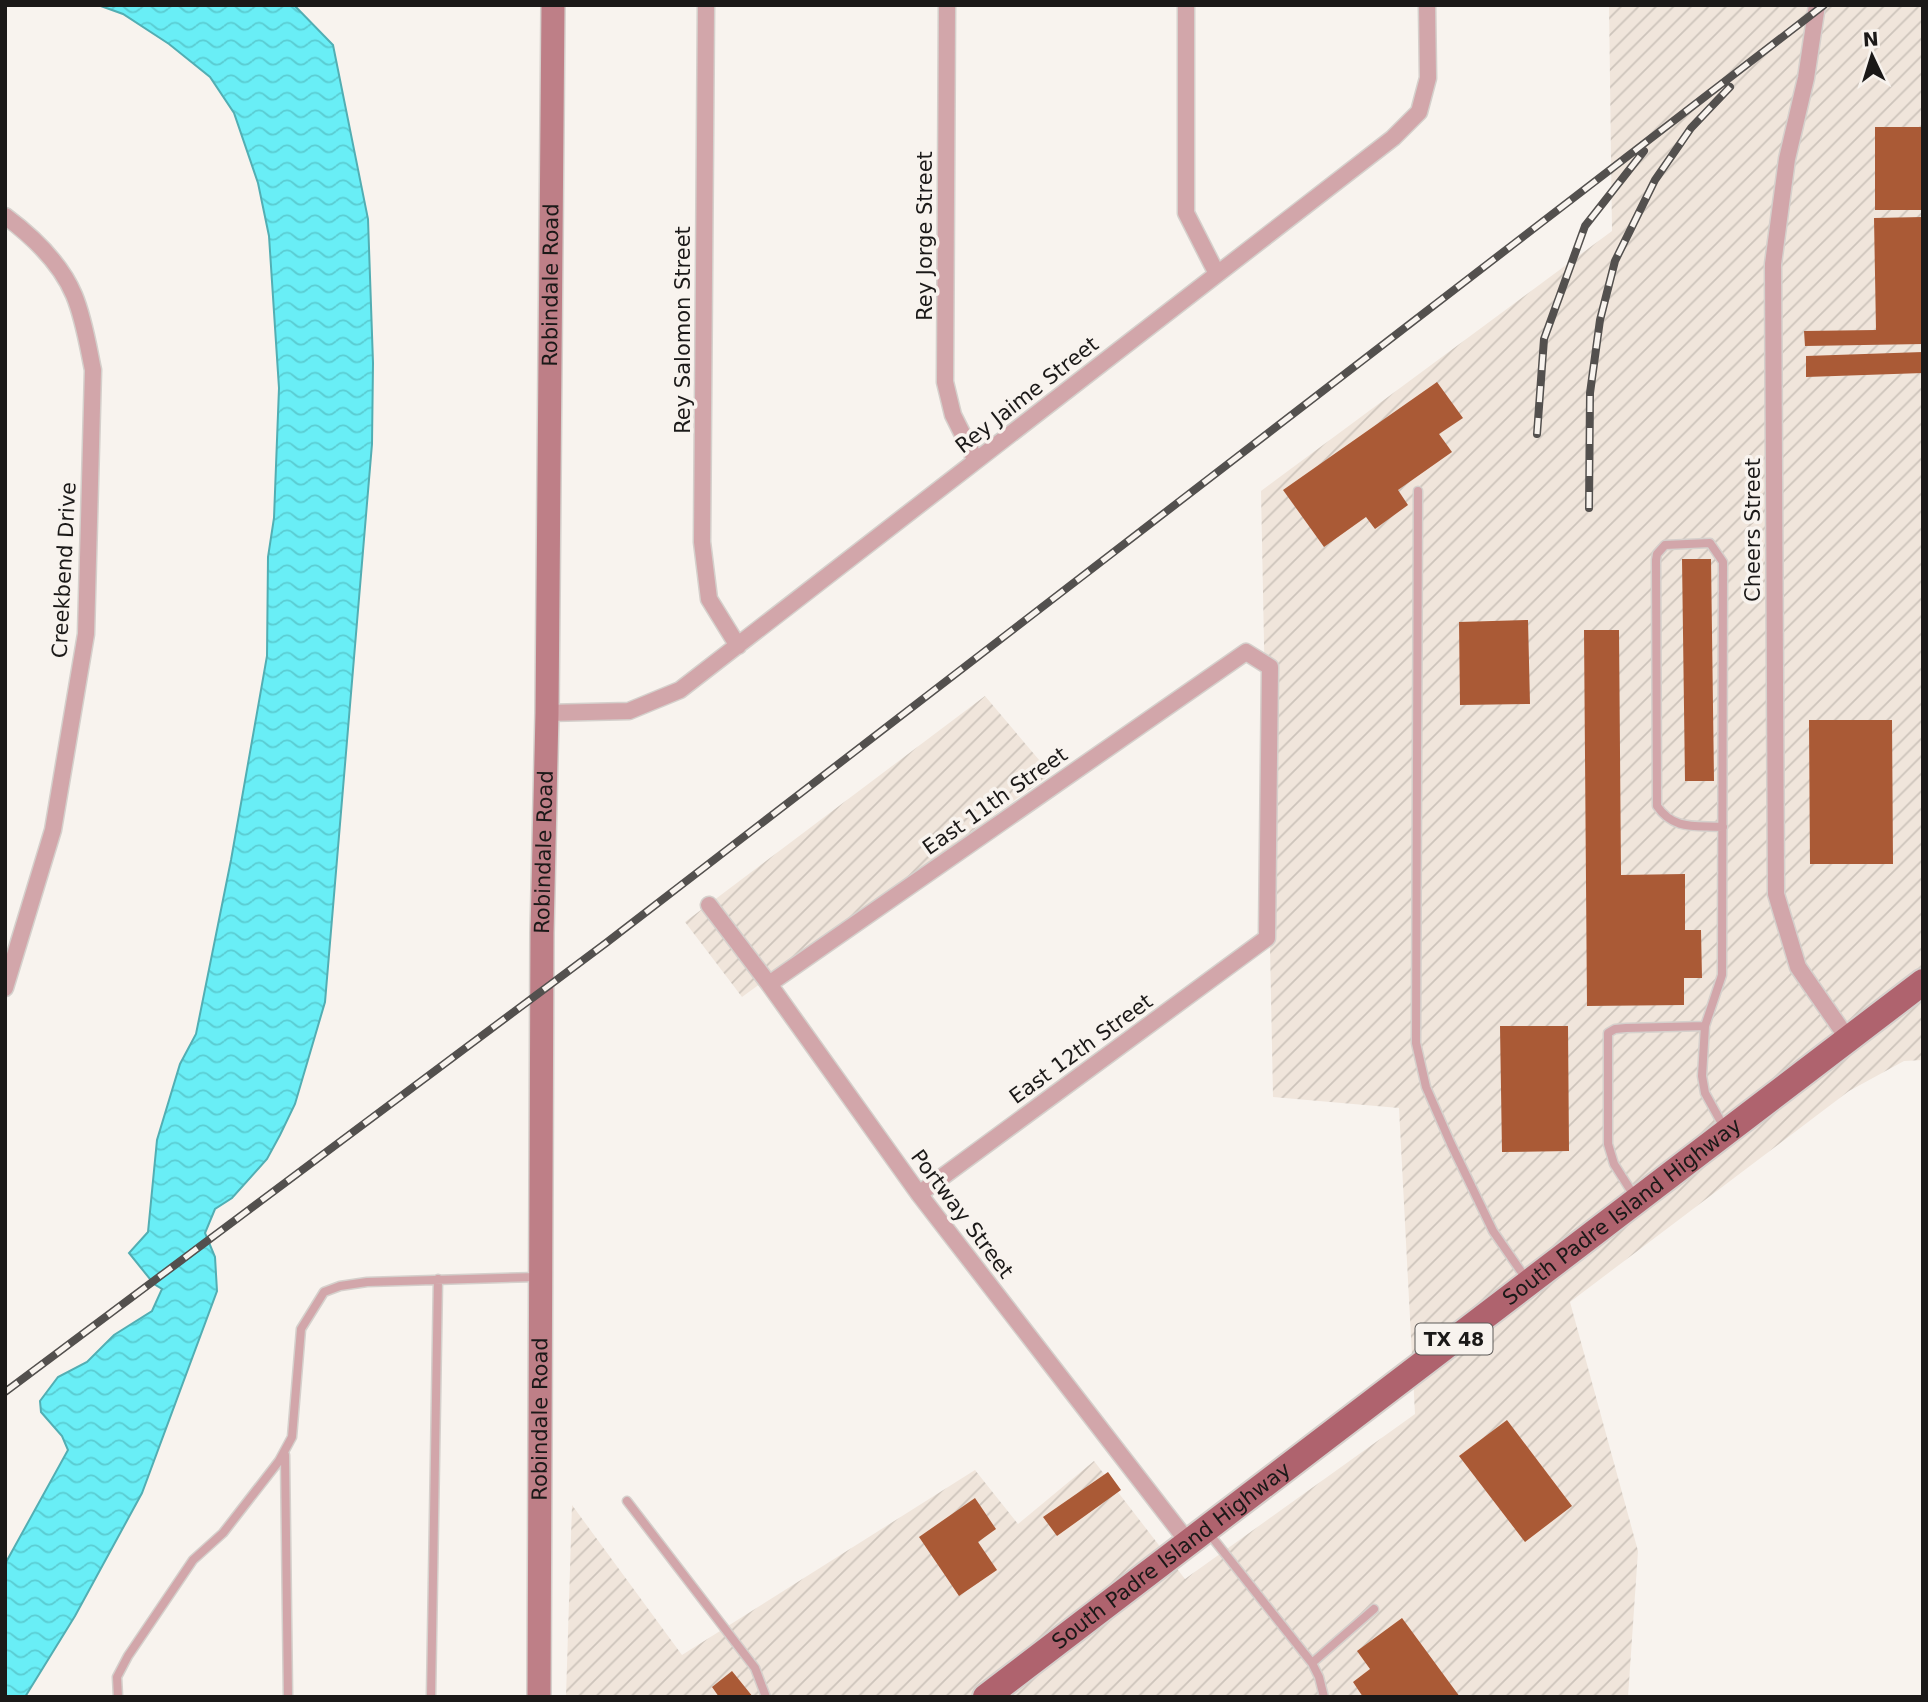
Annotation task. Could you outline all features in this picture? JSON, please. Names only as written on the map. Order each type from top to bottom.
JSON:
[{"type":"main road","name":"South Padre Island Highway","points":[[986,1697],[1923,982]]},
{"type":"street","name":"Robindale Road","points":[[539,1697],[542,933],[547,713],[553,5]]},
{"type":"street","name":"Rey Salomon Street","points":[[706,5],[702,542],[709,599],[738,646]]},
{"type":"street","name":"Rey Jorge Street","points":[[947,5],[945,382],[953,415],[976,461]]},
{"type":"street","points":[[1186,5],[1186,213],[1217,274]]},
{"type":"street","name":"Rey Jaime Street","points":[[547,713],[629,711],[680,690],[1392,138],[1419,112],[1428,78],[1427,5]]},
{"type":"street","name":"Cheers Street","points":[[1817,5],[1806,78],[1787,159],[1773,264],[1776,894],[1798,967],[1848,1039]]},
{"type":"street","name":"Creekbend Drive","points":[[5,216],[51,257],[74,294],[93,370],[86,634],[53,831],[5,988]]},
{"type":"street","name":"East 11th Street","points":[[769,984],[1246,652],[1270,667],[1266,938]]},
{"type":"street","name":"Portway Street","points":[[709,905],[919,1194],[1197,1535]]},
{"type":"street","name":"East 12th Street","points":[[919,1194],[1266,938]]},
{"type":"lane","points":[[1418,491],[1416,1042],[1426,1087],[1451,1144],[1493,1231],[1528,1282]]},
{"type":"lane","points":[[1723,827],[1676,824],[1665,818],[1657,806],[1656,560],[1657,554],[1665,545],[1710,543],[1723,562],[1723,827],[1722,975],[1705,1026],[1702,1076],[1705,1093],[1727,1131]]},
{"type":"lane","points":[[1637,1200],[1614,1164],[1608,1144],[1608,1033],[1626,1028],[1705,1026]]},
{"type":"lane","points":[[118,1697],[117,1677],[128,1656],[193,1560],[223,1532],[285,1451],[292,1437],[301,1329],[324,1292],[367,1282],[540,1276]]},
{"type":"lane","points":[[431,1697],[438,1279]]},
{"type":"lane","points":[[285,1451],[288,1697]]},
{"type":"lane","points":[[627,1501],[755,1668],[766,1697]]},
{"type":"lane","points":[[1197,1535],[1312,1663],[1324,1697]]},
{"type":"lane","points":[[1312,1663],[1374,1609]]},
{"type":"shaded area","points":[[1609,5],[1923,5],[1923,1060],[1904,1061],[1849,1091],[1570,1302],[1638,1551],[1628,1697],[566,1697],[572,1505],[682,1655],[975,1470],[1018,1524],[1094,1461],[1185,1579],[1415,1414],[1399,1108],[1273,1097],[1261,491],[1612,231]]},
{"type":"shaded area","points":[[985,696],[1051,774],[742,997],[685,922]]},
{"type":"water","points":[[98,5],[294,5],[333,45],[368,219],[373,363],[372,444],[325,1002],[295,1104],[280,1135],[267,1159],[232,1198],[215,1209],[205,1233],[215,1257],[217,1291],[142,1493],[75,1616],[25,1697],[5,1697],[5,1564],[68,1450],[62,1436],[41,1412],[40,1401],[58,1377],[87,1362],[114,1335],[152,1311],[162,1289],[154,1284],[129,1253],[148,1232],[157,1140],[180,1064],[196,1034],[231,860],[267,656],[268,557],[274,518],[279,388],[269,236],[258,183],[234,113],[210,77],[169,44],[123,14]]},
{"type":"building","points":[[1875,127],[1923,127],[1923,210],[1875,210]]},
{"type":"building","points":[[1923,217],[1923,344],[1805,346],[1804,331],[1876,330],[1874,218]]},
{"type":"building","points":[[1923,352],[1923,373],[1806,377],[1806,356]]},
{"type":"building","points":[[1437,382],[1463,418],[1439,434],[1452,452],[1398,490],[1408,505],[1375,529],[1366,517],[1324,547],[1283,490]]},
{"type":"building","points":[[1682,559],[1711,559],[1714,781],[1685,781]]},
{"type":"building","points":[[1528,620],[1530,704],[1460,705],[1459,622]]},
{"type":"building","points":[[1584,630],[1619,630],[1621,875],[1685,874],[1685,930],[1701,930],[1702,978],[1684,978],[1684,1005],[1587,1006]]},
{"type":"building","points":[[1809,720],[1892,720],[1893,864],[1810,864]]},
{"type":"building","points":[[1500,1026],[1568,1026],[1569,1151],[1502,1152]]},
{"type":"building","points":[[1507,1420],[1572,1506],[1525,1542],[1459,1456]]},
{"type":"building","points":[[1108,1472],[1121,1490],[1057,1536],[1043,1517]]},
{"type":"building","points":[[975,1498],[996,1529],[978,1542],[997,1570],[959,1596],[919,1537]]},
{"type":"building","points":[[1402,1618],[1460,1697],[1363,1697],[1353,1682],[1370,1669],[1357,1651]]},
{"type":"building","points":[[732,1671],[753,1697],[719,1697],[712,1687]]},
{"type":"railway","points":[[5,1392],[606,943],[1824,5]]},
{"type":"railway","points":[[1589,508],[1590,393],[1600,320],[1615,261],[1655,180],[1691,128],[1730,87]]},
{"type":"railway","points":[[1537,434],[1544,339],[1585,226],[1644,151]]}]
